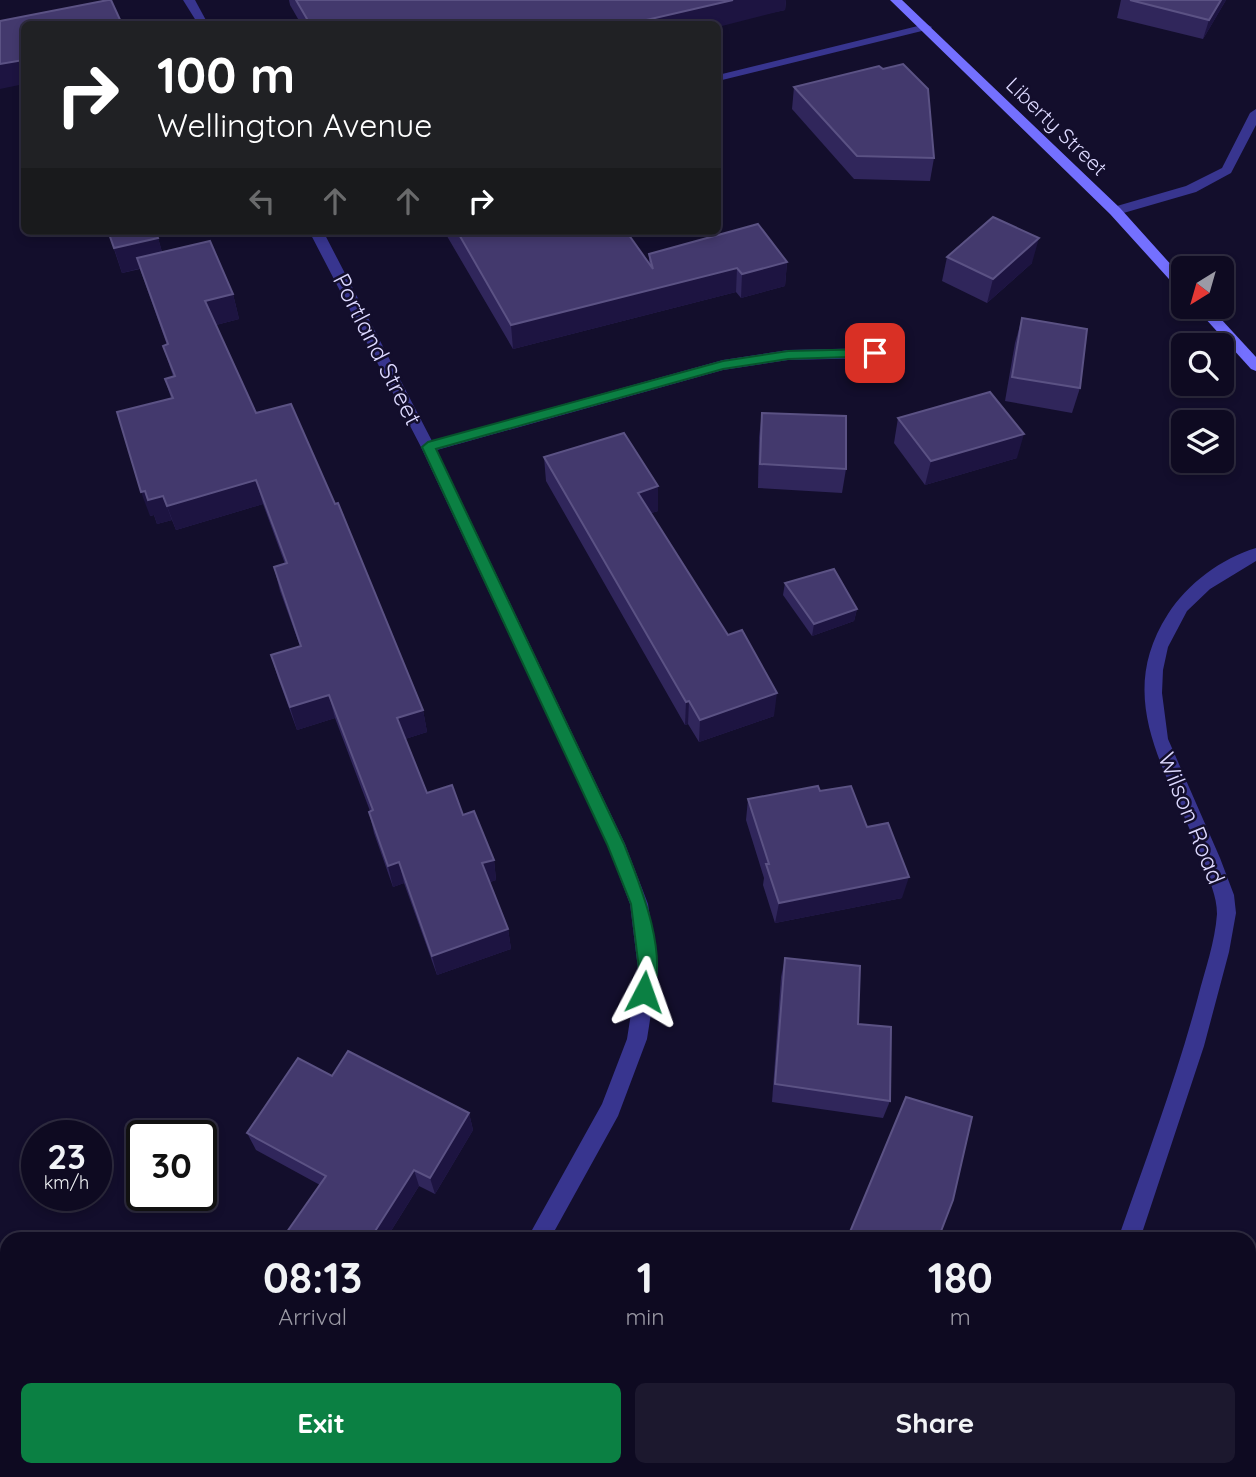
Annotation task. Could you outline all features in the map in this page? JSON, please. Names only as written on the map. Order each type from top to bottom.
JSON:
[{"type":"main road","name":"Liberty Street","points":[[896,0],[1115,211],[1171,273]]},
{"type":"main road","points":[[1213,319],[1256,366]]},
{"type":"street","points":[[189,0],[200,21]]},
{"type":"street","points":[[721,77],[926,27]]},
{"type":"street","points":[[1115,211],[1191,189],[1227,170],[1256,113]]},
{"type":"street","name":"Portland Street","points":[[318,235],[428,447],[616,844],[639,904],[648,969],[637,1039],[611,1109],[542,1232]]},
{"type":"street","points":[[428,447],[723,365],[788,355],[875,353]]},
{"type":"street","name":"Wilson Road","points":[[1131,1232],[1201,1024],[1221,944],[1226,903],[1204,838],[1166,760],[1155,724],[1153,688],[1158,653],[1170,623],[1196,591],[1225,570],[1256,554]]},
{"type":"building","points":[[111,0],[121,21],[21,21],[21,60],[0,64],[0,21]]},
{"type":"building","points":[[296,0],[733,0],[642,21],[308,21]]},
{"type":"building","points":[[1130,0],[1221,0],[1209,20]]},
{"type":"building","points":[[903,64],[928,89],[934,158],[857,156],[794,87],[879,66],[883,69]]},
{"type":"building","points":[[993,217],[1039,238],[993,279],[947,257]]},
{"type":"building","points":[[758,224],[787,262],[742,274],[737,268],[511,325],[459,235],[629,235],[653,269],[649,254]]},
{"type":"building","points":[[109,235],[157,235],[158,238],[114,248]]},
{"type":"building","points":[[210,241],[233,294],[205,301],[256,413],[291,404],[335,504],[338,503],[423,710],[397,718],[427,793],[452,785],[463,815],[474,811],[494,860],[482,863],[508,929],[432,956],[399,862],[388,866],[369,812],[373,810],[329,695],[290,707],[271,655],[301,646],[274,567],[287,563],[256,480],[167,506],[163,496],[148,500],[145,491],[141,492],[117,412],[173,398],[165,379],[175,376],[163,346],[168,344],[137,258]]},
{"type":"building","points":[[1022,318],[1087,329],[1080,388],[1012,377]]},
{"type":"building","points":[[990,392],[1024,434],[931,461],[898,418]]},
{"type":"building","points":[[762,413],[846,416],[846,469],[760,464]]},
{"type":"building","points":[[624,433],[658,486],[638,493],[728,635],[742,630],[777,693],[700,720],[689,701],[686,702],[544,457]]},
{"type":"building","points":[[834,569],[857,609],[814,624],[785,583]]},
{"type":"building","points":[[818,786],[820,791],[851,786],[867,827],[888,823],[909,877],[779,903],[748,799]]},
{"type":"building","points":[[785,958],[860,966],[858,1024],[891,1027],[890,1101],[775,1084]]},
{"type":"building","points":[[348,1051],[469,1113],[430,1178],[414,1170],[374,1232],[287,1232],[326,1176],[247,1133],[298,1058],[332,1076]]},
{"type":"building","points":[[906,1097],[972,1117],[953,1200],[941,1232],[850,1232]]},
{"type":"route","points":[[644,992],[648,969],[639,904],[616,844],[428,447],[723,365],[788,355],[875,353]]}]
